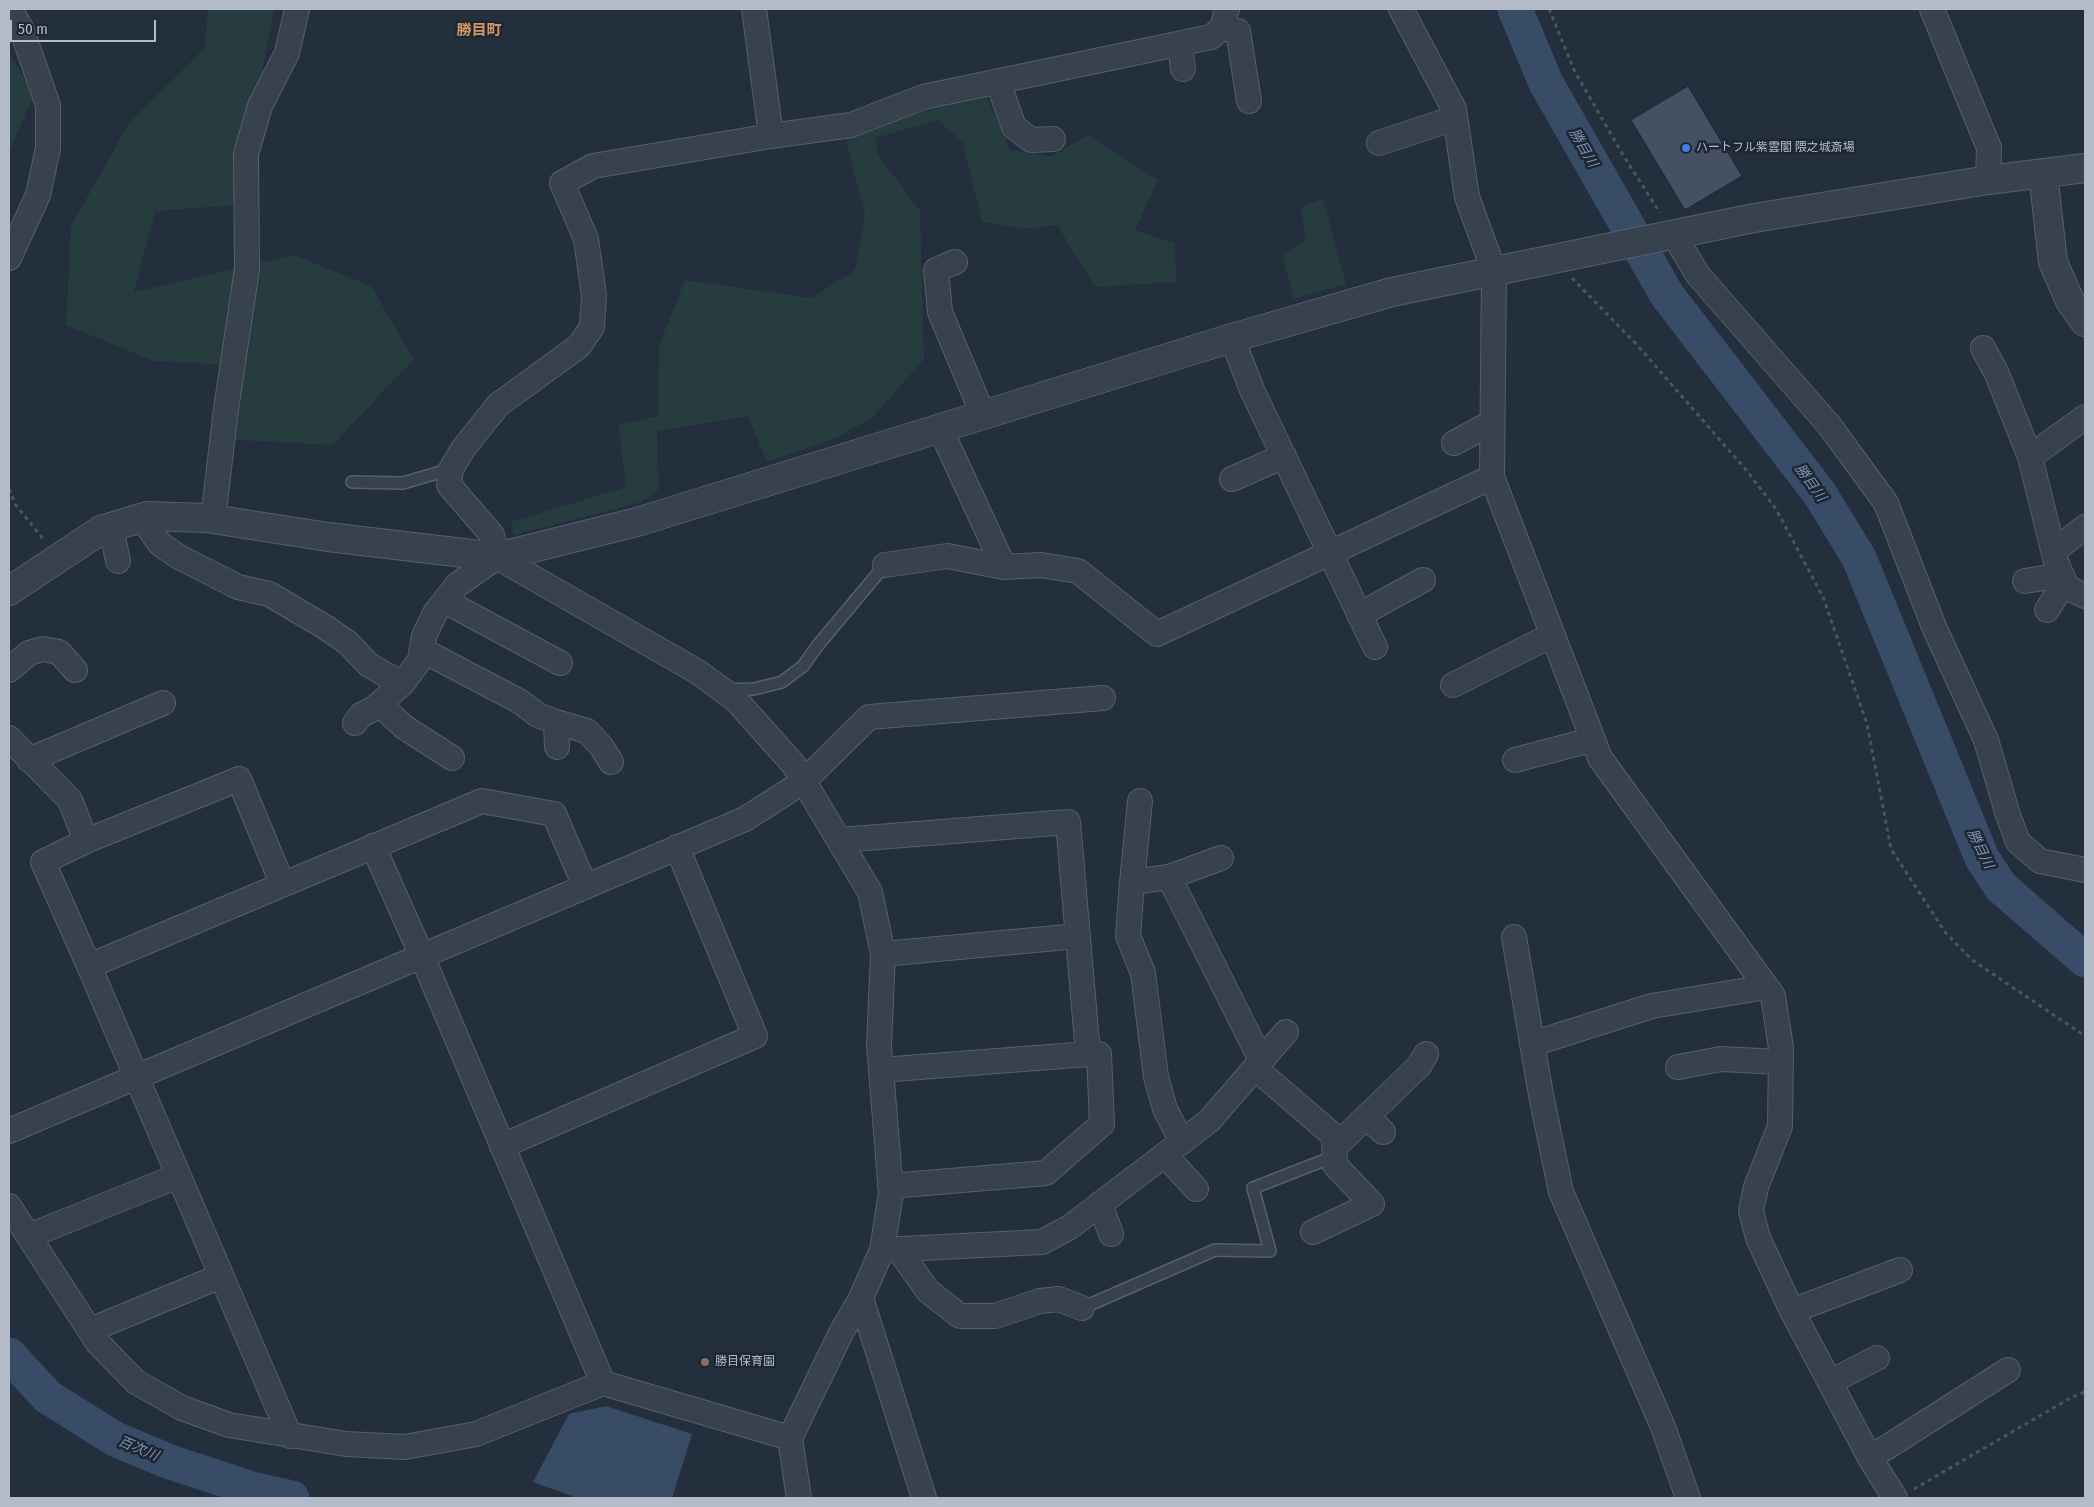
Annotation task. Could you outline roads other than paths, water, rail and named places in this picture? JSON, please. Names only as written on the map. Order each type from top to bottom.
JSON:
[{"type":"street","points":[[9,258],[38,195],[48,148],[48,105],[21,28],[10,9]]},
{"type":"street","points":[[213,519],[226,409],[247,269],[246,154],[260,106],[287,53],[297,9]]},
{"type":"street","points":[[754,9],[771,136]]},
{"type":"street","points":[[1401,9],[1454,109],[1467,198],[1494,272],[1491,423],[1492,477],[1591,740],[1600,758],[1773,996],[1780,1048],[1780,1126],[1756,1187],[1751,1211],[1758,1238],[1792,1311],[1870,1458],[1901,1496]]},
{"type":"street","points":[[1932,9],[1989,148],[1988,180]]},
{"type":"street","points":[[799,1498],[790,1438],[841,1333],[890,1249],[890,1186],[879,1045],[883,954],[870,892],[794,765],[736,700],[698,672],[497,557],[492,535],[449,485],[451,469],[463,449],[498,405],[580,346],[592,327],[594,296],[586,239],[562,183],[593,166],[771,136],[851,125],[923,97],[1211,37],[1224,18],[1238,31],[1249,101]]},
{"type":"street","points":[[1180,44],[1183,69]]},
{"type":"street","points":[[998,82],[1014,127],[1031,140],[1053,139]]},
{"type":"street","points":[[1379,143],[1455,118]]},
{"type":"street","points":[[9,591],[102,530],[148,516],[213,519],[328,537],[497,557],[637,522],[1232,338],[1392,292],[1754,218],[1988,180],[2085,168]]},
{"type":"street","points":[[2043,173],[2053,262],[2077,300],[2085,322]]},
{"type":"street","points":[[1667,236],[1698,275],[1829,425],[1886,503],[1934,627],[1986,740],[2018,842],[2040,861],[2085,870]]},
{"type":"street","points":[[955,262],[936,270],[940,312],[956,331],[983,415]]},
{"type":"street","points":[[1232,338],[1252,390],[1375,647]]},
{"type":"street","points":[[1983,348],[1997,374],[2030,457],[2066,587],[2085,596]]},
{"type":"street","points":[[2030,457],[2085,417]]},
{"type":"street","points":[[1454,443],[1491,423]]},
{"type":"street","points":[[940,428],[1004,567]]},
{"type":"street","points":[[1232,479],[1284,456]]},
{"type":"street","points":[[885,565],[947,556],[1004,567],[1041,565],[1078,571],[1157,634],[1492,477]]},
{"type":"street","points":[[142,518],[160,544],[179,557],[238,587],[269,594],[325,627],[348,644],[369,665],[402,684]]},
{"type":"street","points":[[111,527],[118,562]]},
{"type":"street","points":[[2055,550],[2085,527]]},
{"type":"street","points":[[355,724],[361,715],[402,684],[420,660],[428,628],[435,613],[458,585],[497,557]]},
{"type":"street","points":[[2026,581],[2063,578]]},
{"type":"street","points":[[2047,610],[2063,578]]},
{"type":"street","points":[[1359,615],[1423,580]]},
{"type":"street","points":[[445,601],[560,662]]},
{"type":"street","points":[[1453,685],[1552,635]]},
{"type":"street","points":[[9,670],[29,653],[43,649],[59,652],[75,670]]},
{"type":"street","points":[[422,650],[519,701],[538,715],[587,731],[601,746],[611,762]]},
{"type":"street","points":[[9,1130],[745,819],[803,782],[869,717],[1103,698]]},
{"type":"street","points":[[29,760],[163,703]]},
{"type":"street","points":[[378,704],[404,727],[452,758]]},
{"type":"street","points":[[556,722],[557,747]]},
{"type":"street","points":[[9,738],[70,800],[86,841]]},
{"type":"street","points":[[1515,760],[1591,740]]},
{"type":"street","points":[[282,883],[239,779],[86,841],[42,862],[89,966],[290,1436]]},
{"type":"street","points":[[89,966],[282,883],[482,801],[554,814],[585,886]]},
{"type":"street","points":[[1140,801],[1128,936],[1143,973],[1156,1077],[1166,1109],[1174,1148],[1196,1189]]},
{"type":"street","points":[[840,840],[1068,822],[1088,1054]]},
{"type":"street","points":[[373,846],[422,954],[603,1383]]},
{"type":"street","points":[[502,1146],[755,1036],[677,847]]},
{"type":"street","points":[[1132,882],[1169,877],[1221,858]]},
{"type":"street","points":[[1169,877],[1258,1064],[1334,1136],[1335,1165],[1372,1204],[1313,1232]]},
{"type":"street","points":[[883,954],[1078,936]]},
{"type":"street","points":[[1514,937],[1532,1044],[1561,1192],[1663,1427],[1688,1498]]},
{"type":"street","points":[[1532,1044],[1652,1006],[1766,986]]},
{"type":"street","points":[[890,1249],[1042,1242],[1070,1227],[1210,1121],[1286,1032]]},
{"type":"street","points":[[881,1070],[1099,1054],[1102,1124],[1046,1173],[890,1186]]},
{"type":"street","points":[[1335,1152],[1375,1124],[1426,1054]]},
{"type":"street","points":[[1678,1067],[1721,1059],[1780,1062]]},
{"type":"street","points":[[29,1236],[178,1176]]},
{"type":"street","points":[[1100,1204],[1111,1234]]},
{"type":"street","points":[[9,1206],[98,1343],[136,1382],[182,1408],[229,1426],[346,1444],[405,1447],[476,1434],[603,1383],[790,1438]]},
{"type":"street","points":[[890,1249],[928,1291],[960,1316],[995,1316],[1040,1300],[1059,1299],[1082,1308]]},
{"type":"street","points":[[1792,1311],[1900,1270]]},
{"type":"street","points":[[90,1330],[221,1276]]},
{"type":"street","points":[[861,1298],[924,1498]]},
{"type":"street","points":[[1830,1382],[1877,1358]]},
{"type":"street","points":[[1870,1458],[2008,1370]]},
{"type":"lane","points":[[352,482],[403,483],[451,469]]},
{"type":"lane","points":[[722,690],[754,688],[782,682],[804,666],[818,645],[885,565]]},
{"type":"lane","points":[[1082,1308],[1215,1250],[1270,1252],[1253,1188],[1335,1152]]},
{"type":"water","points":[[606,1406],[692,1434],[672,1498],[578,1498],[533,1482],[569,1414]]},
{"type":"waterway","name":"勝目川","points":[[1515,9],[1546,83],[1667,295],[1820,494],[1859,558],[1982,858],[2001,887],[2085,960]]},
{"type":"waterway","name":"百次川","points":[[9,1355],[48,1397],[115,1439],[170,1462],[252,1489],[292,1498]]},
{"type":"place","name":"ハートフル紫雲閣 隈之城斎場","points":[[1686,148]]},
{"type":"place","name":"勝目保育園","points":[[705,1362]]},
{"type":"district","name":"勝目町","points":[[479,31]]}]
